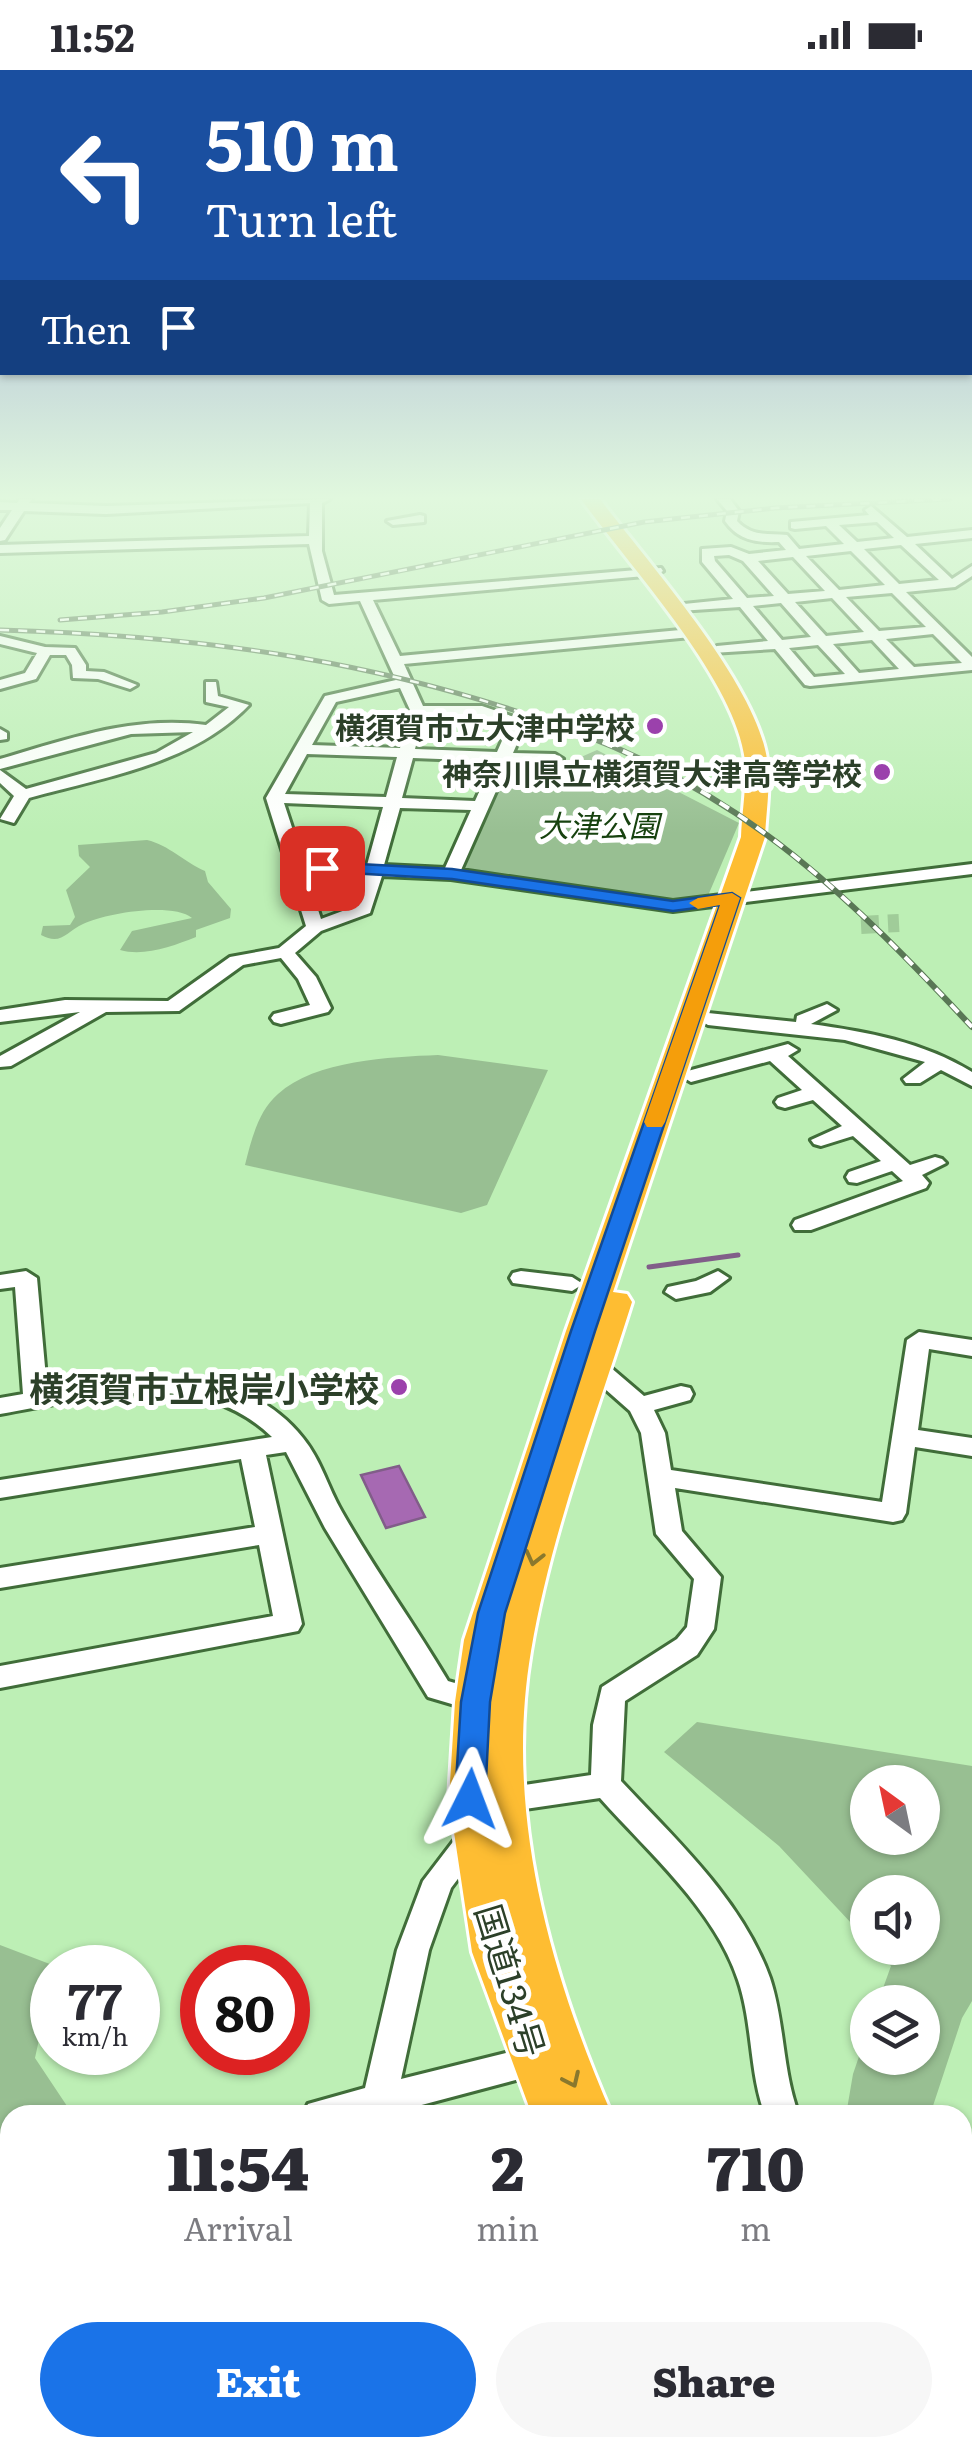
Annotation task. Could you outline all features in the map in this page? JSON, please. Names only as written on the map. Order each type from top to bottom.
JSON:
[{"type":"highway","name":"国道134号","points":[[552,2105],[495,1952],[470,1799],[489,1703],[512,1646],[540,1534],[691,1076],[753,836],[756,760],[741,708],[697,630],[681,610]]},
{"type":"highway","name":"国道134号","points":[[583,2105],[561,2057],[526,1946],[489,1703],[484,1640],[516,1530],[740,897]]},
{"type":"street","points":[[0,1016],[28,1009],[178,1010],[238,961],[286,952],[315,927],[364,909],[418,710],[372,610]]},
{"type":"street","points":[[697,630],[729,610]]},
{"type":"street","points":[[749,610],[810,682],[972,665],[965,652],[916,610]]},
{"type":"street","points":[[795,610],[855,678]]},
{"type":"street","points":[[850,610],[910,672]]},
{"type":"street","points":[[396,660],[697,630],[777,644],[935,630]]},
{"type":"street","points":[[0,640],[72,653],[79,665],[78,675],[99,675],[130,685]]},
{"type":"street","points":[[0,685],[31,676],[45,650]]},
{"type":"street","points":[[315,927],[274,798],[330,699],[406,682]]},
{"type":"street","points":[[8,819],[23,795],[162,756],[209,730],[241,705],[211,699],[211,685]]},
{"type":"street","points":[[418,710],[482,711],[516,721],[452,874]]},
{"type":"street","points":[[0,764],[110,734],[186,724],[209,730]]},
{"type":"street","points":[[302,749],[555,759]]},
{"type":"street","points":[[0,775],[23,795]]},
{"type":"street","points":[[274,798],[482,806]]},
{"type":"street","points":[[295,866],[452,874],[673,906],[972,869]]},
{"type":"street","points":[[280,1018],[321,1008],[306,976],[286,952]]},
{"type":"street","points":[[4,1062],[102,1007]]},
{"type":"street","points":[[691,1076],[776,1056],[794,1047],[802,1026],[828,1010]]},
{"type":"street","points":[[836,1036],[854,1018]]},
{"type":"street","points":[[708,1019],[802,1026],[836,1036],[874,1040],[936,1060],[972,1080]]},
{"type":"street","points":[[776,1056],[913,1179]]},
{"type":"street","points":[[913,1078],[932,1068],[936,1060]]},
{"type":"street","points":[[786,1102],[816,1093]]},
{"type":"street","points":[[822,1140],[856,1128]]},
{"type":"street","points":[[803,1225],[913,1179],[935,1164]]},
{"type":"street","points":[[857,1176],[913,1179]]},
{"type":"street","points":[[0,1282],[26,1278],[36,1401]]},
{"type":"street","points":[[520,1278],[572,1284]]},
{"type":"street","points":[[676,1292],[718,1278]]},
{"type":"street","points":[[660,1477],[893,1513],[919,1340],[972,1348]]},
{"type":"street","points":[[595,1367],[640,1406],[654,1433],[669,1534],[708,1577],[700,1629],[687,1648],[612,1695],[606,1785],[698,1888],[739,1947],[754,1977],[778,2105]]},
{"type":"street","points":[[0,1406],[158,1382],[215,1388],[257,1406],[293,1442],[332,1519],[394,1612],[438,1689],[489,1703]]},
{"type":"street","points":[[640,1406],[681,1394]]},
{"type":"street","points":[[905,1437],[972,1447]]},
{"type":"street","points":[[0,1489],[293,1442]]},
{"type":"street","points":[[0,1677],[288,1624],[252,1449]]},
{"type":"street","points":[[0,1578],[270,1534]]},
{"type":"street","points":[[504,1800],[606,1785]]},
{"type":"street","points":[[382,2105],[381,2094],[414,1950],[438,1881],[478,1833]]},
{"type":"street","points":[[392,2105],[534,2060]]},
{"type":"green space","name":"大津公園","points":[[597,750],[739,823],[707,898],[671,901],[454,872],[508,761],[572,761]]},
{"type":"green space","points":[[147,840],[205,871],[208,882],[231,909],[230,918],[196,930],[196,937],[149,951],[120,950],[132,931],[192,918],[170,911],[139,911],[93,920],[59,938],[41,935],[43,926],[70,925],[75,917],[66,890],[90,867],[79,856],[78,845]]},
{"type":"green space","points":[[438,1055],[548,1070],[487,1205],[461,1213],[245,1165],[265,1109],[294,1083],[354,1062]]},
{"type":"green space","points":[[697,1722],[972,1766],[972,2001],[962,2018],[933,2105],[848,2105],[853,2075],[940,2075],[940,1985],[884,1985],[890,1965],[940,1965],[940,1875],[850,1875],[850,1922],[779,1846],[664,1752]]},
{"type":"green space","points":[[0,1945],[30,1956],[30,2075],[46,2075],[66,2105],[0,2105]]},
{"type":"shaded area","points":[[399,1466],[425,1517],[386,1528],[361,1475]]},
{"type":"waterway","points":[[649,1267],[738,1255]]},
{"type":"tunnel","points":[[861,925],[899,923]]},
{"type":"railway","points":[[60,620],[174,610]]},
{"type":"railway","points":[[0,630],[153,639],[299,658],[443,689],[588,736]]},
{"type":"railway","points":[[582,734],[697,789],[795,856],[884,936],[972,1027]]},
{"type":"slow traffic","points":[[655,1122],[732,898],[698,903]]},
{"type":"place","name":"横須賀市立大津中学校","points":[[655,726]]},
{"type":"place","name":"神奈川県立横須賀大津高等学校","points":[[882,772]]},
{"type":"place","name":"横須賀市立根岸小学校","points":[[399,1387]]},
{"type":"route","points":[[322,868],[452,874],[673,906],[732,898],[516,1530],[484,1640],[475,1702],[470,1799]]}]
